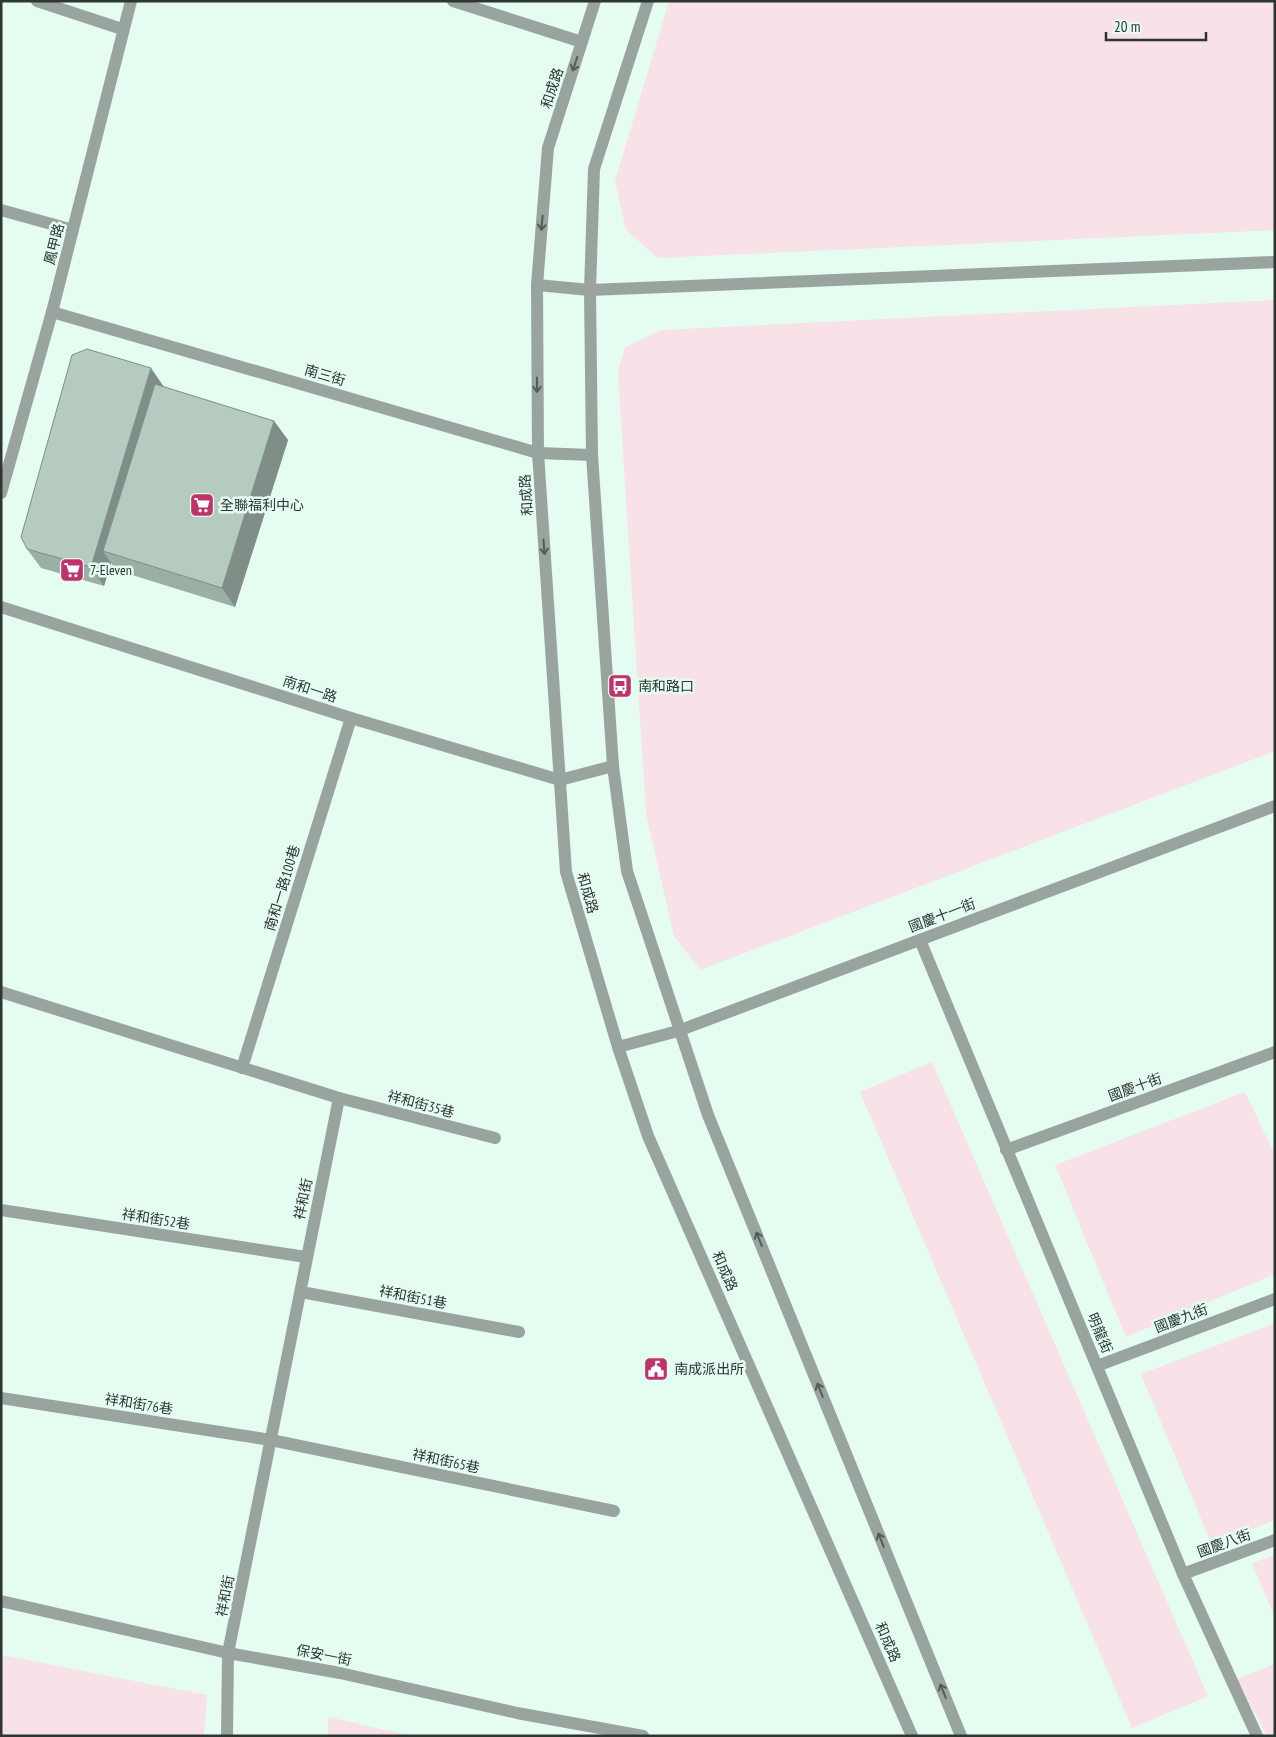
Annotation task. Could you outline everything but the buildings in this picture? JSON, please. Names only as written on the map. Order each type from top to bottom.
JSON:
[{"type":"street","points":[[37,1],[122,29]]},
{"type":"street","name":"鳳甲路","points":[[1,493],[52,312],[122,29],[131,1]]},
{"type":"street","points":[[453,1],[582,42]]},
{"type":"street","name":"和成路","points":[[595,1],[548,148],[537,285],[538,452],[566,872],[618,1046],[648,1136],[912,1736]]},
{"type":"street","points":[[648,1],[594,169],[590,290],[592,455],[612,766],[627,871],[678,1031],[708,1115],[961,1736]]},
{"type":"street","points":[[1,210],[73,230]]},
{"type":"street","points":[[537,285],[590,290],[1275,262]]},
{"type":"street","name":"南三街","points":[[52,312],[538,452],[592,455]]},
{"type":"street","name":"南和一路","points":[[1,607],[351,718],[560,780]]},
{"type":"street","name":"南和一路100巷","points":[[242,1068],[351,718]]},
{"type":"street","points":[[560,780],[612,766]]},
{"type":"street","name":"國慶十一街","points":[[618,1046],[678,1031],[1275,806]]},
{"type":"street","name":"明龍街","points":[[920,940],[1183,1574],[1257,1736]]},
{"type":"street","points":[[1,992],[339,1098]]},
{"type":"street","name":"國慶十街","points":[[1006,1150],[1275,1052]]},
{"type":"street","name":"祥和街35巷","points":[[339,1098],[495,1138]]},
{"type":"street","name":"祥和街","points":[[227,1736],[228,1653],[339,1098]]},
{"type":"street","name":"祥和街52巷","points":[[1,1210],[306,1257]]},
{"type":"street","name":"祥和街51巷","points":[[300,1292],[519,1332]]},
{"type":"street","name":"國慶九街","points":[[1097,1366],[1275,1298]]},
{"type":"street","name":"祥和街76巷","points":[[1,1398],[271,1440]]},
{"type":"street","name":"祥和街65巷","points":[[271,1440],[614,1511]]},
{"type":"street","name":"國慶八街","points":[[1183,1574],[1275,1540]]},
{"type":"street","name":"保安一街","points":[[1,1601],[228,1653],[340,1673],[517,1713],[643,1736]]},
{"type":"shaded area","points":[[669,1],[1275,1],[1275,230],[658,258],[626,230],[615,181]]},
{"type":"shaded area","points":[[1275,300],[1275,751],[700,970],[674,936],[646,814],[618,372],[625,347],[662,330]]},
{"type":"shaded area","points":[[932,1062],[1208,1696],[1132,1728],[860,1092]]},
{"type":"shaded area","points":[[1245,1092],[1275,1155],[1275,1274],[1126,1337],[1055,1165]]},
{"type":"shaded area","points":[[1275,1323],[1275,1520],[1212,1545],[1141,1374]]},
{"type":"shaded area","points":[[1275,1555],[1275,1618],[1252,1563]]},
{"type":"shaded area","points":[[1,1655],[207,1695],[204,1736],[1,1736]]},
{"type":"shaded area","points":[[1275,1664],[1275,1736],[1267,1736],[1237,1679]]},
{"type":"shaded area","points":[[328,1717],[412,1736],[328,1736]]},
{"type":"place","name":"全聯福利中心","points":[[202,505]]},
{"type":"place","name":"7-Eleven","points":[[72,570]]},
{"type":"place","name":"南和路口","points":[[620,686]]},
{"type":"place","name":"南成派出所","points":[[656,1369]]}]
